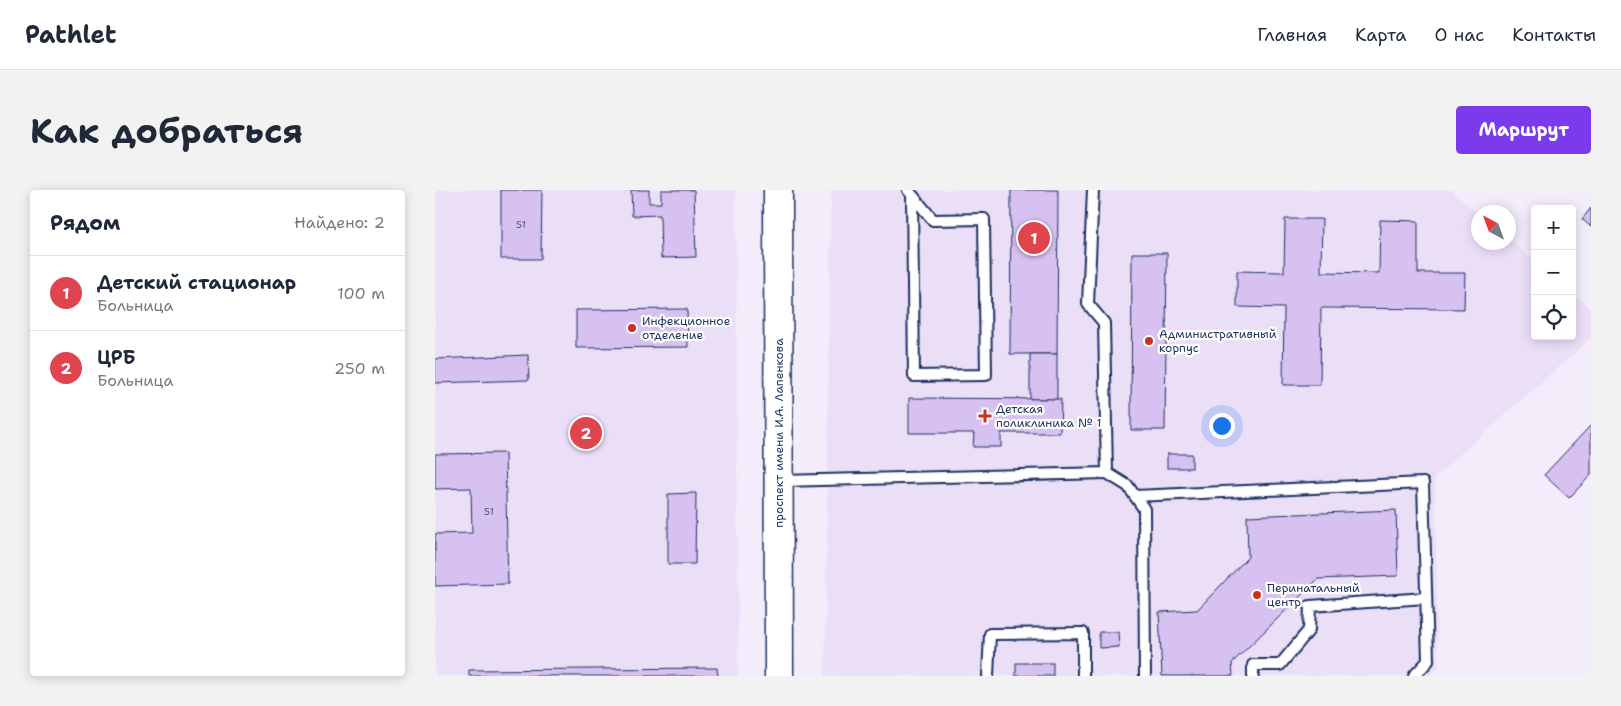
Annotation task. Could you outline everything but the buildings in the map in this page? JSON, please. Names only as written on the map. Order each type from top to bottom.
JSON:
[{"type":"main road","name":"проспект имени И.А. Лапенкова","points":[[778,190],[779,676]]},
{"type":"lane","points":[[1093,190],[1088,304],[1104,323],[1107,472]]},
{"type":"lane","points":[[910,192],[933,220],[984,220],[986,375],[914,376],[910,192]]},
{"type":"lane","points":[[779,481],[1107,472],[1128,486],[1144,509],[1145,676]]},
{"type":"lane","points":[[1135,496],[1423,483],[1428,661],[1414,676]]},
{"type":"lane","points":[[1253,676],[1253,665],[1280,665],[1309,630],[1309,606],[1426,598]]},
{"type":"lane","points":[[988,676],[990,634],[1083,633],[1083,676]]},
{"type":"shaded area","points":[[435,190],[736,190],[738,676],[435,676]]},
{"type":"shaded area","points":[[831,190],[1451,190],[1471,208],[1471,250],[1516,250],[1516,245],[1531,258],[1531,340],[1576,340],[1576,296],[1591,309],[1591,338],[1435,477],[1438,667],[1429,676],[825,676]]},
{"type":"place","name":"Детский стационар","points":[[1034,238]]},
{"type":"place","name":"Инфекционное отделение","points":[[632,328]]},
{"type":"place","name":"Административный корпус","points":[[1149,341]]},
{"type":"place","name":"Детская поликлиника № 1","points":[[985,416]]},
{"type":"place","name":"ЦРБ","points":[[586,433]]},
{"type":"place","name":"Перинатальный центр","points":[[1257,595]]}]
